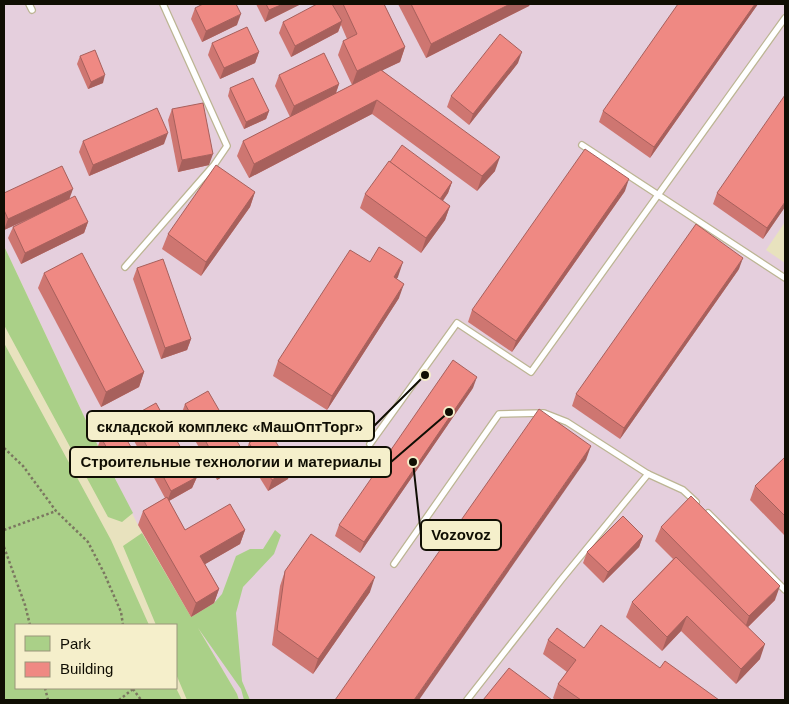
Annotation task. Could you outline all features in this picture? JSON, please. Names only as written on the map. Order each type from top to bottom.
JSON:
[{"type":"lane","points":[[29,4],[32,10]]},
{"type":"lane","points":[[125,267],[214,165],[228,146],[163,4]]},
{"type":"lane","points":[[370,444],[457,323],[532,372],[785,18]]},
{"type":"lane","points":[[582,145],[785,278]]},
{"type":"lane","points":[[394,564],[499,414],[544,412],[567,422],[648,474],[683,490],[785,590]]},
{"type":"lane","points":[[467,700],[555,587],[648,474]]},
{"type":"path","points":[[4,448],[23,466],[56,511],[88,542],[121,612],[123,624]]},
{"type":"path","points":[[4,530],[56,511]]},
{"type":"path","points":[[4,547],[25,605],[30,624]]},
{"type":"path","points":[[119,700],[131,689]]},
{"type":"path","points":[[133,689],[141,700]]},
{"type":"shaded area","points":[[4,4],[785,4],[785,222],[766,250],[785,263],[785,700],[239,700],[138,525],[98,446],[4,246]]},
{"type":"green space","points":[[4,246],[98,446],[133,513],[122,522],[108,517],[4,325]]},
{"type":"green space","points":[[4,343],[111,540],[149,624],[15,624],[15,689],[176,689],[182,700],[4,700]]},
{"type":"green space","points":[[275,530],[281,535],[274,554],[243,587],[236,613],[242,681],[250,700],[244,700],[241,689],[198,628],[239,700],[187,700],[178,679],[178,624],[156,624],[123,546],[142,533],[191,617],[214,603],[222,594],[236,556],[250,549],[263,549]]},
{"type":"building","points":[[203,4],[236,4],[241,14],[206,31],[195,8]]},
{"type":"building","points":[[266,4],[283,4],[269,10]]},
{"type":"building","points":[[317,4],[332,4],[342,21],[295,46],[283,22]]},
{"type":"building","points":[[343,4],[384,4],[405,47],[357,71],[343,41],[357,34]]},
{"type":"building","points":[[411,4],[510,4],[431,44]]},
{"type":"building","points":[[678,4],[755,4],[654,147],[603,111]]},
{"type":"building","points":[[247,27],[259,52],[224,68],[212,43]]},
{"type":"building","points":[[500,34],[522,52],[473,114],[451,96]]},
{"type":"building","points":[[95,50],[105,75],[91,82],[80,56]]},
{"type":"building","points":[[324,53],[339,84],[294,106],[279,75]]},
{"type":"building","points":[[381,70],[500,157],[482,176],[377,100],[254,164],[243,141]]},
{"type":"building","points":[[253,78],[269,111],[246,122],[230,88]]},
{"type":"building","points":[[785,95],[785,202],[767,228],[717,193]]},
{"type":"building","points":[[203,103],[213,154],[182,160],[172,109]]},
{"type":"building","points":[[157,108],[168,133],[93,165],[83,141]]},
{"type":"building","points":[[402,145],[452,182],[440,199],[390,162]]},
{"type":"building","points":[[585,149],[629,179],[516,341],[472,310]]},
{"type":"building","points":[[389,161],[450,206],[426,238],[365,194]]},
{"type":"building","points":[[216,165],[255,192],[206,262],[168,234]]},
{"type":"building","points":[[62,166],[73,189],[8,219],[4,210],[4,193]]},
{"type":"building","points":[[75,196],[88,222],[25,253],[13,227]]},
{"type":"building","points":[[696,224],[743,258],[624,428],[576,394]]},
{"type":"building","points":[[379,247],[403,262],[394,277],[404,284],[332,396],[278,361],[350,250],[370,262]]},
{"type":"building","points":[[82,253],[144,372],[106,392],[44,273]]},
{"type":"building","points":[[163,259],[191,339],[165,348],[137,268]]},
{"type":"building","points":[[453,360],[477,377],[364,542],[339,525]]},
{"type":"building","points":[[208,391],[245,455],[221,469],[185,404]]},
{"type":"building","points":[[156,403],[197,477],[171,491],[131,417]]},
{"type":"building","points":[[539,409],[591,446],[414,700],[335,700]]},
{"type":"building","points":[[119,427],[137,457],[119,468],[101,438]]},
{"type":"building","points":[[269,431],[292,468],[272,480],[249,443]]},
{"type":"building","points":[[785,457],[785,516],[755,486]]},
{"type":"building","points":[[691,496],[780,586],[749,616],[661,527]]},
{"type":"building","points":[[167,497],[185,530],[230,504],[245,530],[200,556],[219,589],[196,603],[143,511]]},
{"type":"building","points":[[623,516],[643,536],[608,572],[587,552]]},
{"type":"building","points":[[311,534],[375,577],[318,659],[277,630],[285,571]]},
{"type":"building","points":[[676,557],[765,644],[741,669],[687,616],[667,637],[632,602]]},
{"type":"building","points":[[601,625],[660,668],[665,661],[719,700],[581,700],[558,684],[576,660],[548,640],[557,628],[584,648]]},
{"type":"building","points":[[509,668],[552,700],[483,700]]},
{"type":"place","name":"складской комплекс «МашОптТорг»","points":[[425,375]]},
{"type":"place","name":"Строительные технологии и материалы","points":[[449,412]]},
{"type":"place","name":"Vozovoz","points":[[413,462]]}]
